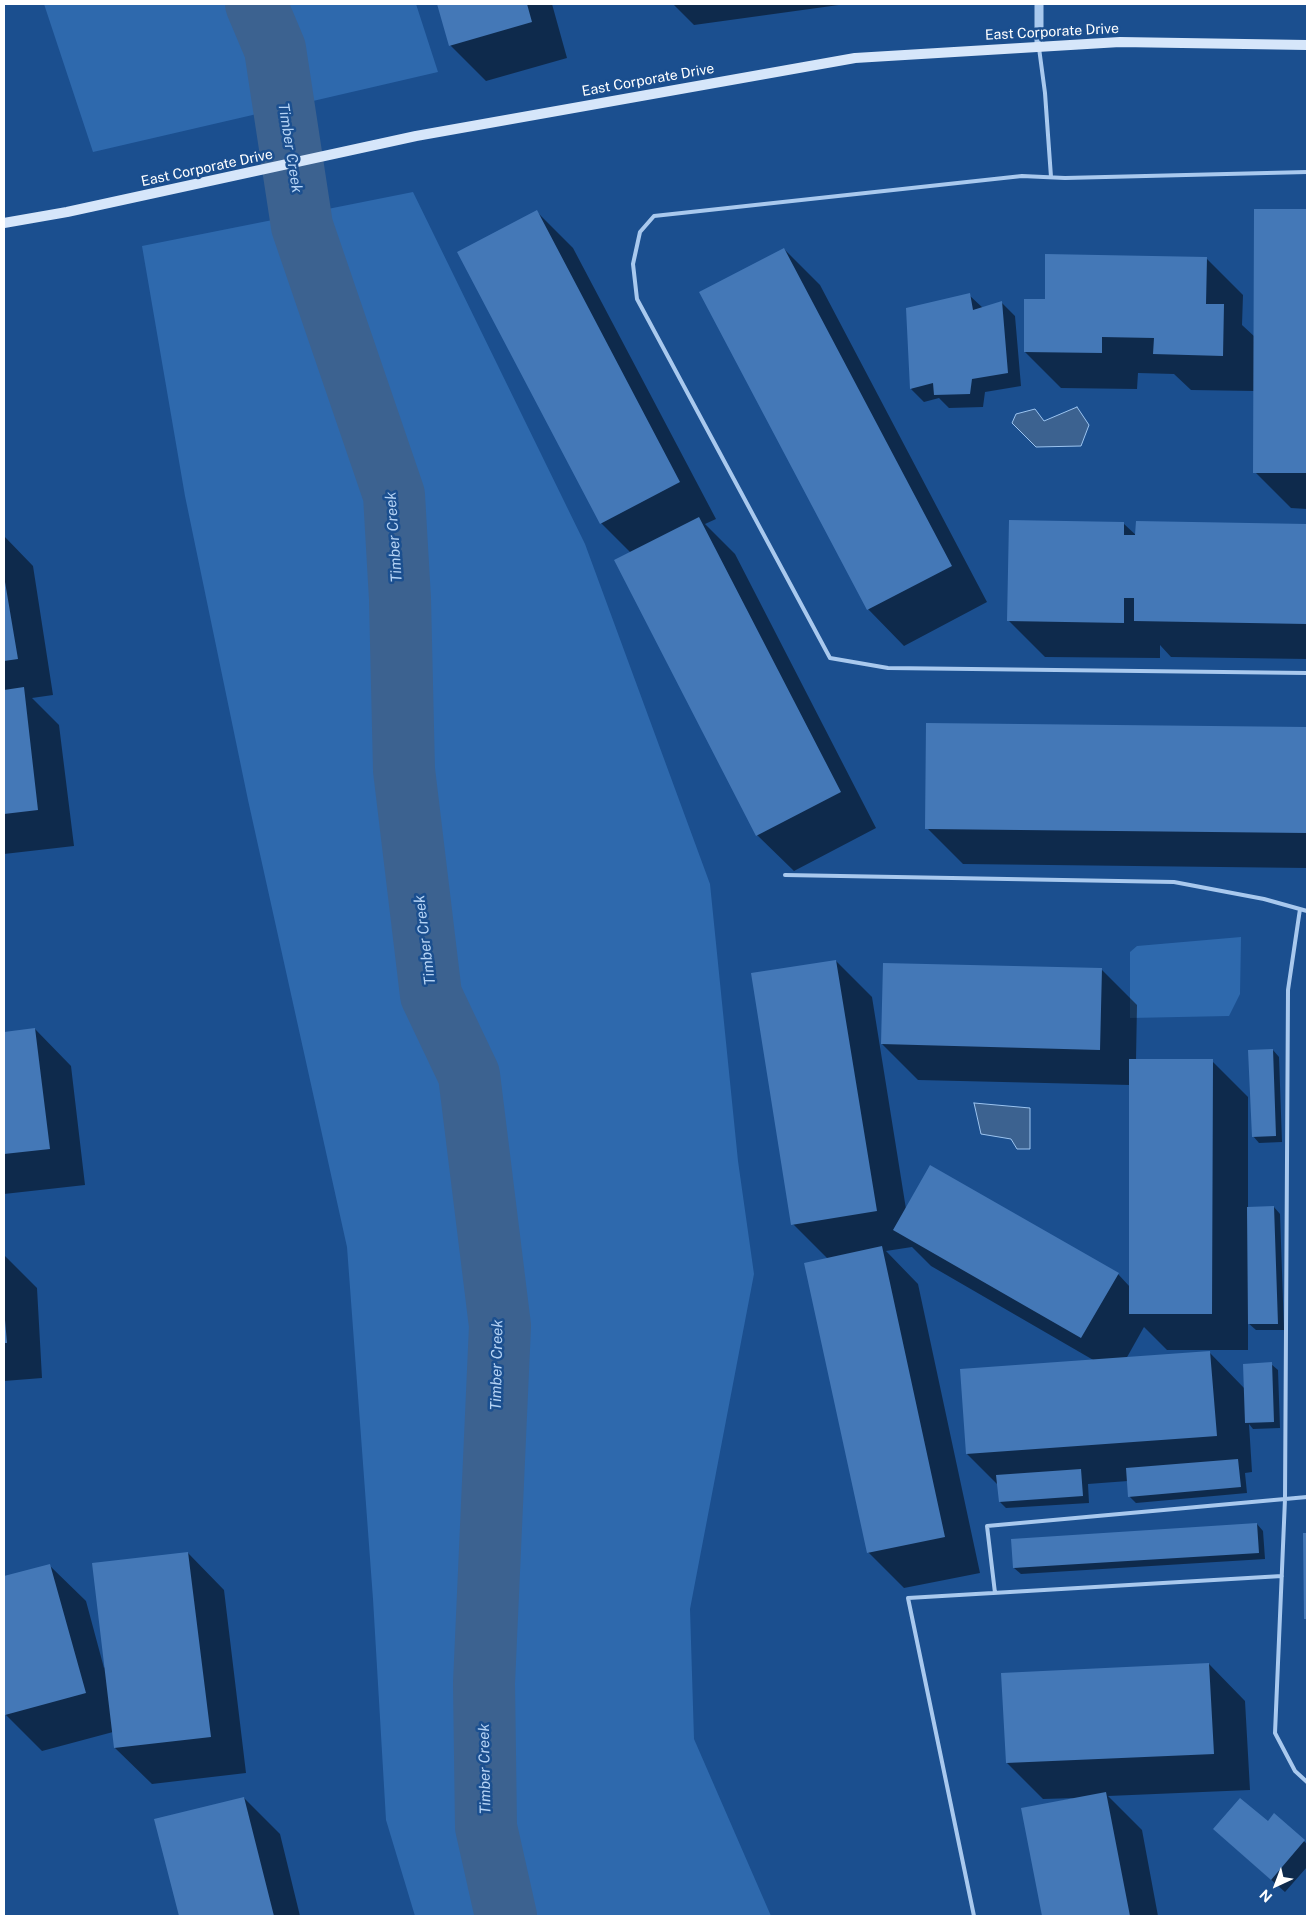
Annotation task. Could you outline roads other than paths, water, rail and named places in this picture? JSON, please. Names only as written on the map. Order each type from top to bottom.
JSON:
[{"type":"main road","name":"East Corporate Drive","points":[[4,223],[67,212],[416,136],[855,58],[1120,42],[1307,45]]},
{"type":"street","points":[[1039,4],[1039,46]]},
{"type":"lane","points":[[1039,46],[1045,93],[1051,178]]},
{"type":"lane","points":[[1307,172],[1051,178],[1022,176],[654,216],[640,232],[634,264],[636,299],[830,658],[888,668],[1307,673]]},
{"type":"lane","points":[[785,875],[1174,882],[1264,899],[1307,911]]},
{"type":"lane","points":[[1300,909],[1288,990],[1285,1498],[1275,1733],[1296,1771],[1307,1782]]},
{"type":"lane","points":[[994,1593],[987,1526],[1307,1497]]},
{"type":"lane","points":[[974,1916],[908,1598],[1282,1576]]},
{"type":"waterway","name":"Timber Creek","points":[[256,4],[275,49],[302,226],[394,495],[400,599],[404,770],[431,995],[469,1075],[500,1326],[484,1683],[486,1827],[506,1916]]}]
